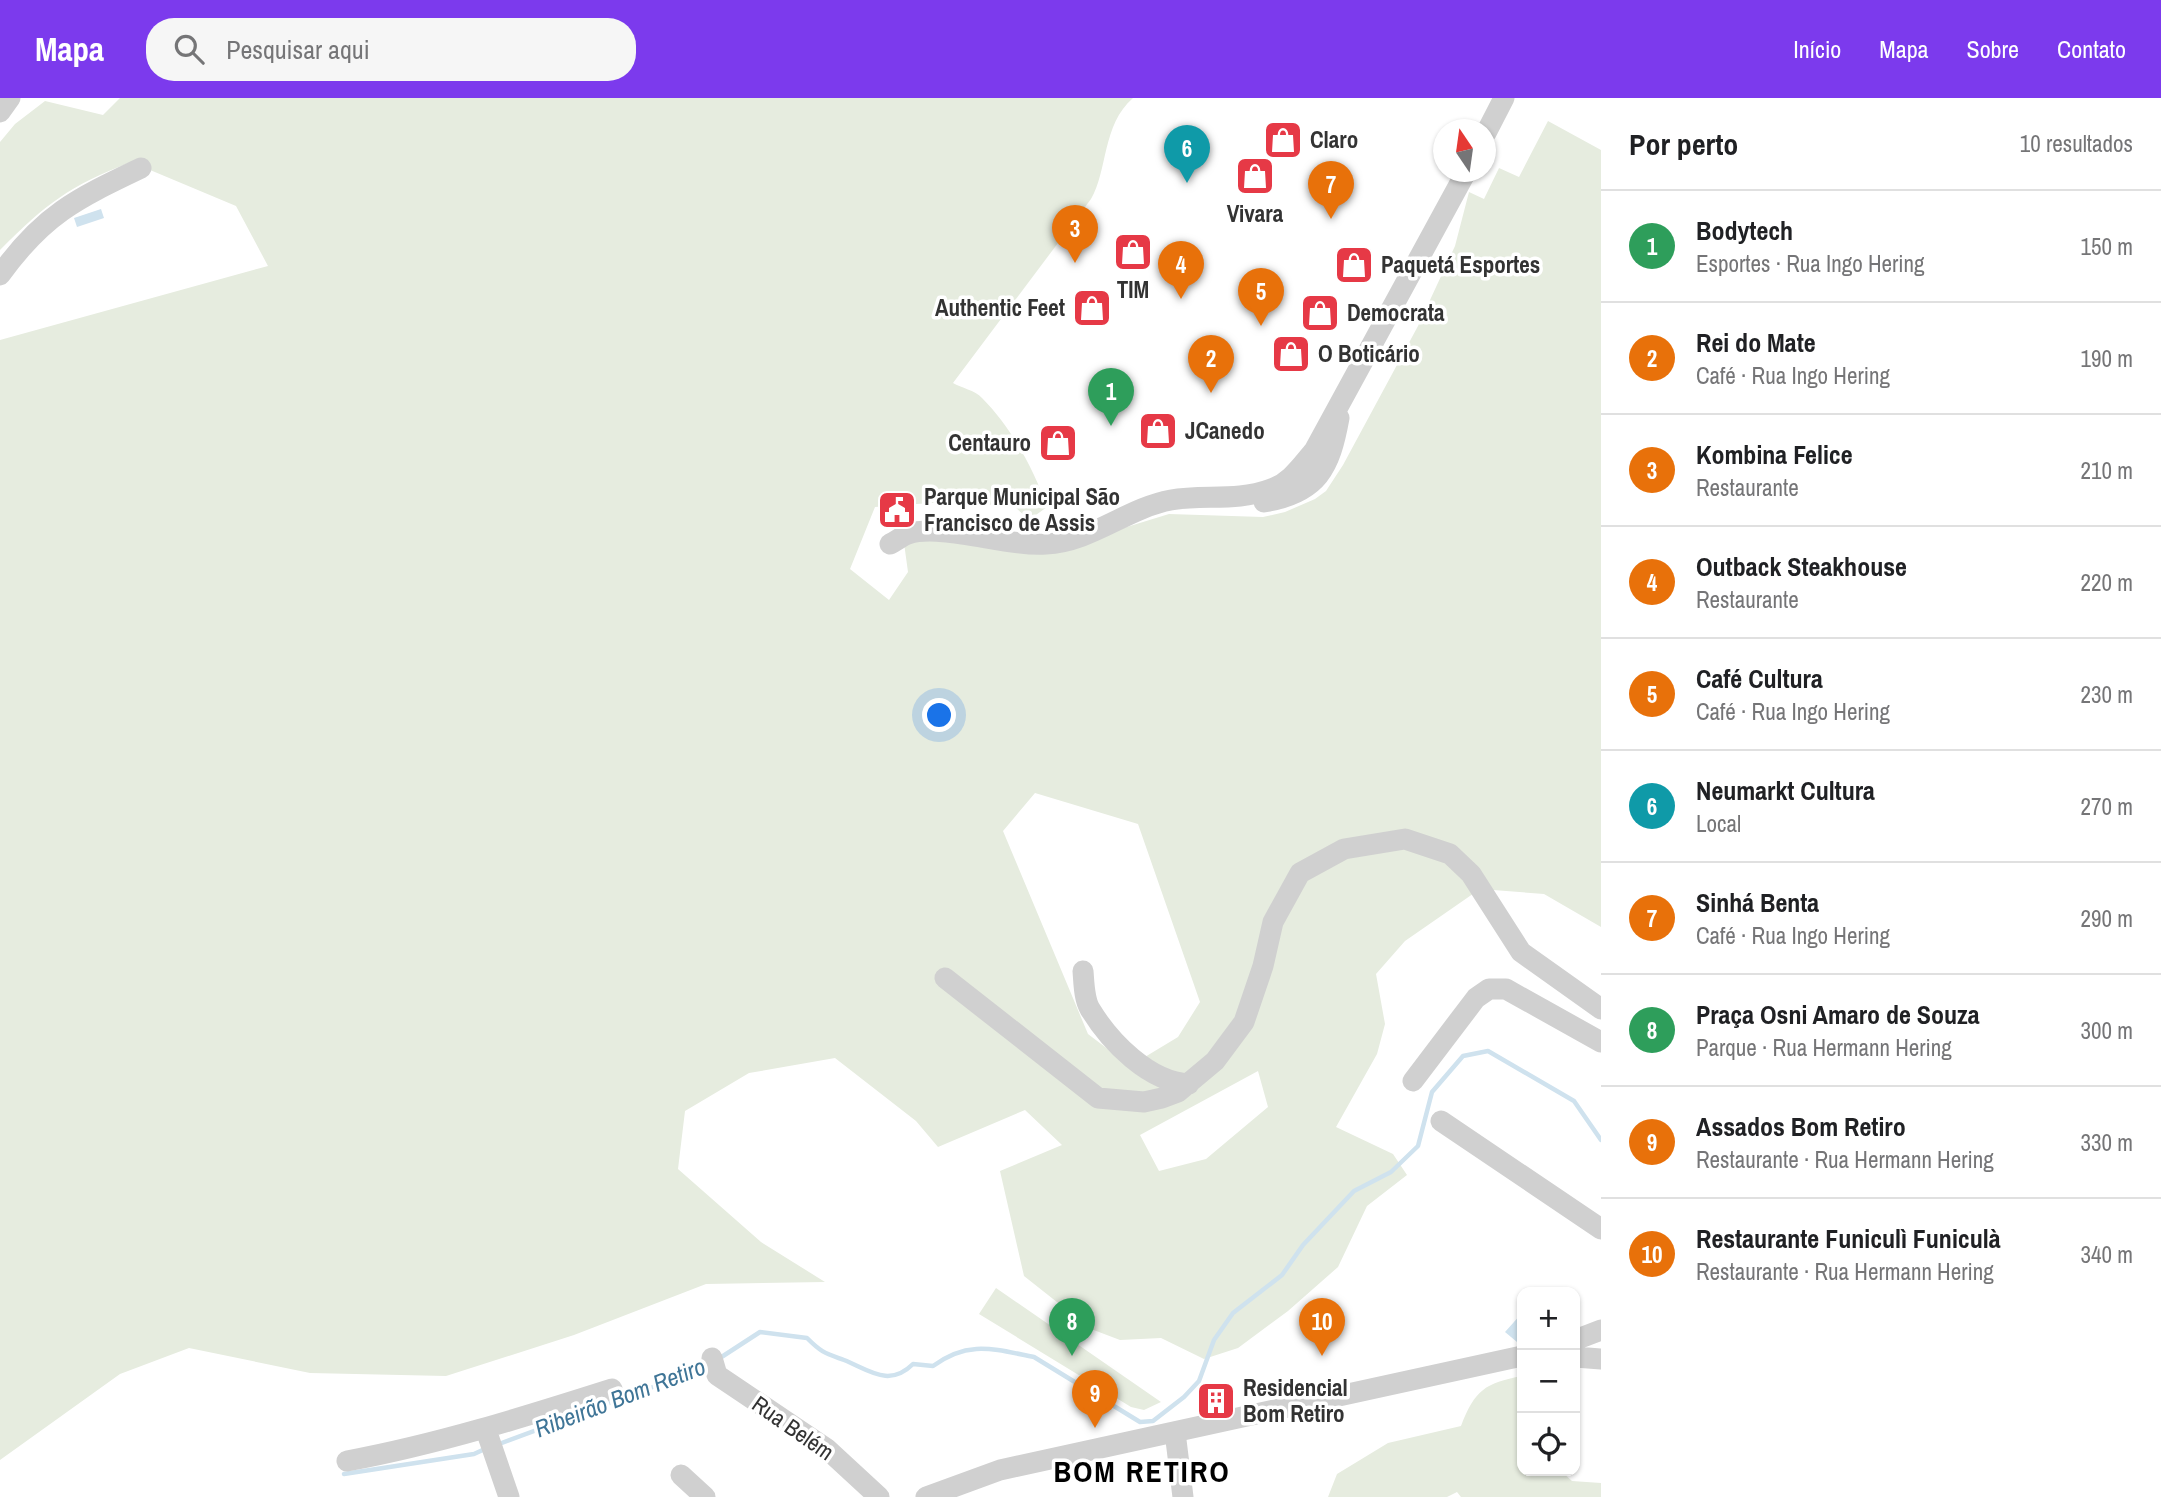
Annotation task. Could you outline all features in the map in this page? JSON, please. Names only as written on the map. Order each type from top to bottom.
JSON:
[{"type":"street","points":[[0,111],[10,98]]},
{"type":"street","points":[[1493,119],[1504,98]]},
{"type":"street","points":[[0,275],[16,253],[53,216],[77,199],[141,169]]},
{"type":"street","points":[[890,544],[909,533],[933,533],[1023,544],[1065,542],[1171,499],[1230,498],[1273,489],[1291,478],[1314,451],[1461,182]]},
{"type":"street","points":[[945,978],[1098,1098],[1144,1102],[1163,1098],[1189,1084],[1215,1061],[1244,1022],[1264,966],[1273,922],[1300,873],[1344,849],[1405,839],[1450,853],[1471,874],[1521,952],[1601,1009]]},
{"type":"street","points":[[1083,971],[1088,1007],[1112,1037],[1159,1078],[1189,1084]]},
{"type":"street","points":[[1413,1081],[1476,999],[1489,989],[1506,989],[1601,1042]]},
{"type":"street","points":[[1441,1121],[1601,1229]]},
{"type":"street","points":[[1580,1338],[1601,1330]]},
{"type":"street","points":[[926,1497],[1000,1470],[1517,1357]]},
{"type":"street","points":[[1580,1357],[1601,1359]]},
{"type":"street","name":"Rua Belém","points":[[714,1366],[827,1449],[879,1497]]},
{"type":"street","points":[[347,1461],[416,1448],[490,1441],[612,1389]]},
{"type":"street","points":[[1175,1432],[1184,1497]]},
{"type":"street","points":[[490,1441],[509,1497]]},
{"type":"street","points":[[681,1475],[705,1497]]},
{"type":"shaded area","points":[[120,98],[1133,98],[1116,121],[1091,199],[953,383],[979,395],[1003,422],[1028,463],[1047,507],[1029,520],[1014,506],[945,502],[875,507],[850,569],[889,600],[908,572],[904,543],[933,538],[958,541],[1117,530],[1169,514],[1263,517],[1285,512],[1315,499],[1326,491],[1343,465],[1418,326],[1455,246],[1469,192],[1484,199],[1492,182],[1496,182],[1499,168],[1519,177],[1548,121],[1601,150],[1601,927],[1544,894],[1480,889],[1405,941],[1376,974],[1385,1024],[1377,1054],[1336,1127],[1393,1154],[1407,1175],[1367,1206],[1338,1267],[1288,1311],[1238,1348],[1204,1359],[1161,1338],[1120,1340],[1091,1329],[1024,1276],[1000,1171],[1062,1145],[1025,1110],[938,1147],[916,1121],[835,1058],[749,1073],[685,1111],[678,1169],[761,1242],[825,1282],[706,1284],[574,1335],[446,1376],[310,1373],[189,1348],[120,1374],[0,1460],[0,340],[268,266],[236,206],[131,162],[91,179],[60,197],[0,250],[0,142],[15,124],[45,101],[103,115]],"holes":[[[1035,793],[1138,824],[1200,1002],[1178,1037],[1130,1066],[1088,1034],[1003,831]],[[1258,1071],[1268,1107],[1206,1159],[1159,1171],[1140,1135]]]},
{"type":"shaded area","points":[[996,1288],[1161,1402],[1144,1410],[1131,1407],[979,1314]]},
{"type":"shaded area","points":[[1517,1377],[1517,1476],[1566,1476],[1572,1481],[1601,1483],[1601,1497],[1461,1497],[1457,1492],[1447,1497],[1328,1497],[1337,1474],[1388,1443],[1461,1426],[1477,1396],[1490,1385]]},
{"type":"water","points":[[101,209],[104,218],[77,227],[74,218]]},
{"type":"water","points":[[1517,1319],[1517,1342],[1505,1332]]},
{"type":"waterway","name":"Ribeirão Bom Retiro","points":[[720,1358],[760,1332],[807,1338],[828,1354],[870,1372],[887,1376],[896,1375],[913,1364],[933,1366],[958,1353],[993,1349],[1034,1357],[1140,1422],[1153,1421],[1184,1397],[1199,1381],[1214,1340],[1233,1313],[1282,1275],[1303,1245],[1354,1191],[1391,1172],[1418,1146],[1432,1092],[1463,1056],[1488,1051],[1574,1101],[1601,1140]]},
{"type":"waterway","name":"Ribeirão Bom Retiro","points":[[499,1444],[707,1367]]},
{"type":"waterway","name":"Ribeirão Bom Retiro","points":[[344,1474],[474,1454],[487,1448]]},
{"type":"place","name":"Claro","points":[[1283,140]]},
{"type":"place","name":"Vivara","points":[[1255,176]]},
{"type":"place","name":"Neumarkt Cultura","points":[[1187,183]]},
{"type":"place","name":"Sinhá Benta","points":[[1331,219]]},
{"type":"place","name":"TIM","points":[[1133,252]]},
{"type":"place","name":"Kombina Felice","points":[[1075,263]]},
{"type":"place","name":"Paquetá Esportes","points":[[1354,265]]},
{"type":"place","name":"Outback Steakhouse","points":[[1181,299]]},
{"type":"place","name":"Authentic Feet","points":[[1092,308]]},
{"type":"place","name":"Democrata","points":[[1320,313]]},
{"type":"place","name":"Café Cultura","points":[[1261,326]]},
{"type":"place","name":"O Boticário","points":[[1291,354]]},
{"type":"place","name":"Rei do Mate","points":[[1211,393]]},
{"type":"place","name":"Bodytech","points":[[1111,426]]},
{"type":"place","name":"JCanedo","points":[[1158,431]]},
{"type":"place","name":"Centauro","points":[[1058,443]]},
{"type":"place","name":"Parque Municipal São Francisco de Assis","points":[[897,510]]},
{"type":"place","name":"Praça Osni Amaro de Souza","points":[[1072,1356]]},
{"type":"place","name":"Restaurante Funiculì Funiculà","points":[[1322,1356]]},
{"type":"place","name":"Residencial Bom Retiro","points":[[1216,1401]]},
{"type":"place","name":"Assados Bom Retiro","points":[[1095,1428]]},
{"type":"district","name":"BOM RETIRO","points":[[1142,1472]]}]
